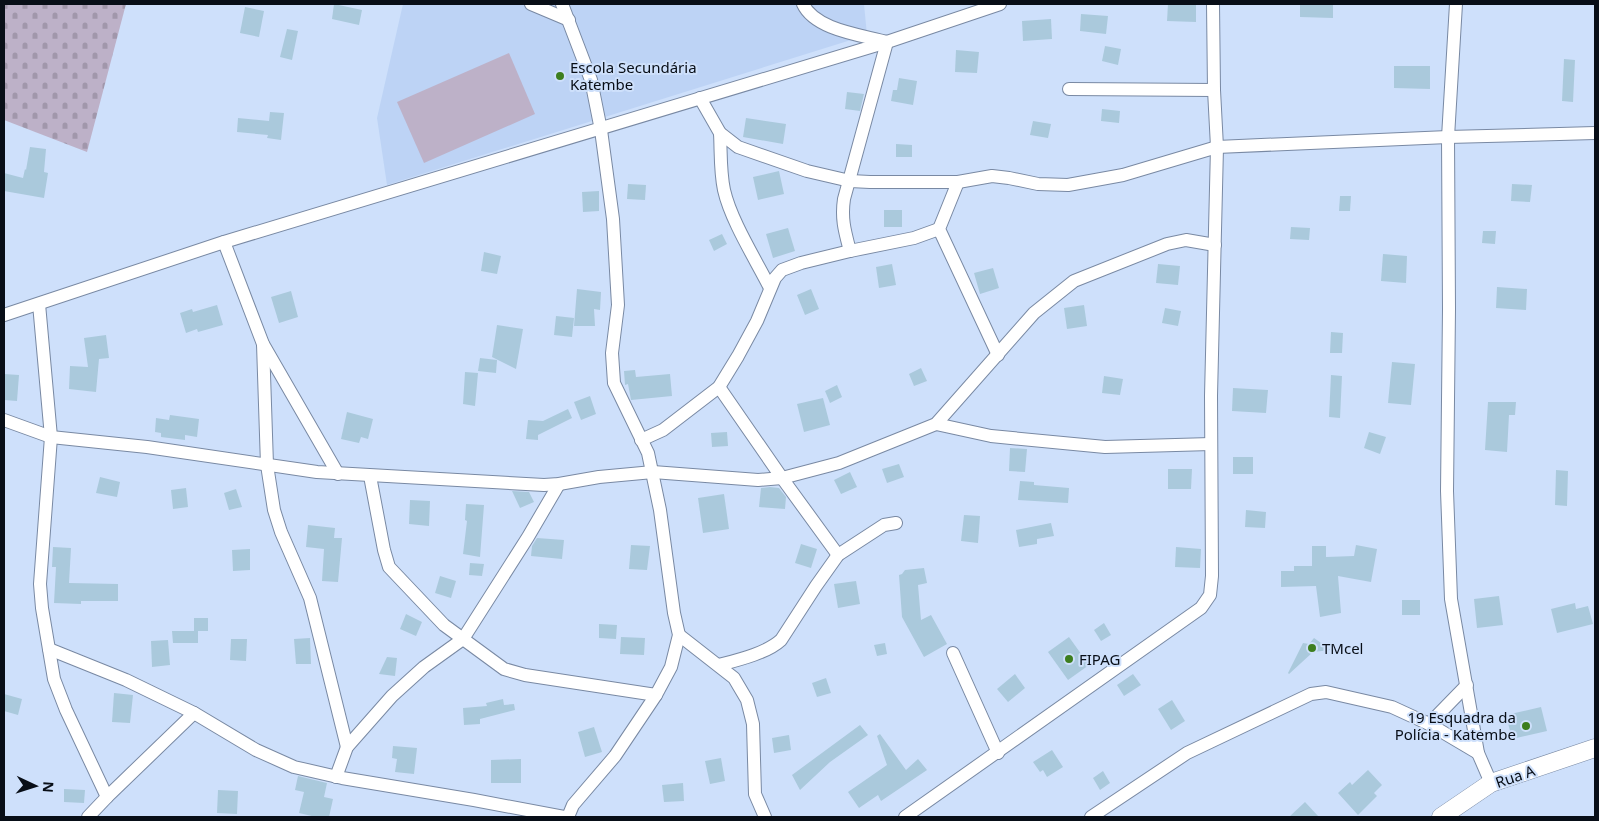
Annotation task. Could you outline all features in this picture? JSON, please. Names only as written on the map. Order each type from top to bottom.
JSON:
[{"type":"main road","name":"Rua A","points":[[1441,817],[1491,783],[1595,748]]},
{"type":"street","points":[[531,4],[569,20]]},
{"type":"street","points":[[562,4],[591,80],[601,130],[613,220],[618,305],[612,352],[614,383],[648,454],[653,472],[679,635],[672,667],[656,695],[615,756],[573,806],[568,817]]},
{"type":"street","points":[[803,4],[806,11],[812,17],[829,26],[887,42]]},
{"type":"street","points":[[4,315],[224,242],[601,130],[887,42],[1000,4]]},
{"type":"street","points":[[905,817],[1202,608],[1210,595],[1212,576],[1211,386],[1217,147],[1213,4]]},
{"type":"street","points":[[1456,4],[1448,137],[1449,309],[1446,491],[1452,599],[1478,753],[1491,783]]},
{"type":"street","points":[[850,251],[842,214],[844,199],[887,42]]},
{"type":"street","points":[[1069,89],[1214,90]]},
{"type":"street","points":[[700,98],[720,132],[738,147],[807,171],[850,181],[958,182],[992,176],[1038,184],[1068,185],[1123,175],[1217,147],[1595,133]]},
{"type":"street","points":[[720,132],[721,175],[724,193],[732,214],[770,288]]},
{"type":"street","points":[[958,182],[939,229],[998,355]]},
{"type":"street","points":[[641,440],[663,430],[719,386],[738,356],[757,321],[775,278],[782,270],[801,263],[850,251],[914,238],[939,229]]},
{"type":"street","points":[[4,420],[51,437],[147,447],[338,474],[544,485],[653,472],[758,480],[782,478],[838,463],[936,424],[1034,313],[1074,281],[1167,244],[1186,240],[1215,245]]},
{"type":"street","points":[[224,242],[263,344],[338,474]]},
{"type":"street","points":[[39,304],[51,437],[40,584],[42,608],[54,679],[66,710],[107,797]]},
{"type":"street","points":[[263,344],[267,465],[274,510],[281,532],[310,598],[347,747]]},
{"type":"street","points":[[719,386],[838,555]]},
{"type":"street","points":[[936,424],[991,436],[1105,447],[1211,444]]},
{"type":"street","points":[[370,476],[384,550],[390,567],[444,625],[462,639],[504,669],[525,675],[656,695]]},
{"type":"street","points":[[336,777],[347,747],[392,696],[424,666],[462,639],[528,537],[559,484]]},
{"type":"street","points":[[719,665],[776,645],[782,640],[838,555],[884,525],[896,523]]},
{"type":"street","points":[[679,635],[734,678],[747,700],[753,724],[754,794],[765,817]]},
{"type":"street","points":[[49,649],[126,680],[194,713],[256,750],[294,767],[336,777],[564,817]]},
{"type":"street","points":[[953,653],[998,753]]},
{"type":"street","points":[[1429,724],[1467,685]]},
{"type":"street","points":[[1091,817],[1187,753],[1311,694],[1326,692],[1392,707],[1429,724],[1478,753]]},
{"type":"street","points":[[88,817],[194,713]]},
{"type":"shaded area","name":"Escola Secundária Katembe","points":[[403,4],[864,4],[867,35],[387,185],[377,118]]},
{"type":"green space","points":[[4,4],[126,4],[87,152],[4,120]]},
{"type":"green space","points":[[509,53],[535,114],[424,163],[397,102]]},
{"type":"building","points":[[334,4],[362,10],[359,25],[332,19]]},
{"type":"building","points":[[1168,4],[1196,4],[1196,22],[1167,21]]},
{"type":"building","points":[[1300,4],[1333,4],[1333,18],[1300,17]]},
{"type":"building","points":[[245,7],[264,11],[259,37],[240,33]]},
{"type":"building","points":[[1081,14],[1108,16],[1106,34],[1080,31]]},
{"type":"building","points":[[1051,19],[1052,39],[1023,41],[1022,21]]},
{"type":"building","points":[[287,29],[298,31],[292,60],[280,57]]},
{"type":"building","points":[[1105,46],[1121,49],[1118,65],[1102,61]]},
{"type":"building","points":[[956,50],[979,52],[977,73],[955,72]]},
{"type":"building","points":[[1564,59],[1575,60],[1573,102],[1562,101]]},
{"type":"building","points":[[1394,66],[1430,66],[1430,89],[1394,88]]},
{"type":"building","points":[[899,78],[917,81],[913,105],[891,101],[893,90],[897,90]]},
{"type":"building","points":[[847,92],[864,94],[860,111],[845,109]]},
{"type":"building","points":[[1102,109],[1120,111],[1119,123],[1101,121]]},
{"type":"building","points":[[270,112],[284,113],[281,140],[267,138],[268,135],[237,132],[238,118],[269,121]]},
{"type":"building","points":[[746,118],[786,124],[783,144],[743,137]]},
{"type":"building","points":[[1033,121],[1051,124],[1048,138],[1030,135]]},
{"type":"building","points":[[896,144],[912,145],[912,157],[896,157]]},
{"type":"building","points":[[30,147],[46,149],[44,172],[48,173],[44,198],[4,191],[4,173],[23,178]]},
{"type":"building","points":[[779,171],[784,194],[758,200],[753,177]]},
{"type":"building","points":[[628,184],[646,185],[645,200],[627,199]]},
{"type":"building","points":[[1512,184],[1532,185],[1530,202],[1511,201]]},
{"type":"building","points":[[599,191],[599,211],[583,212],[582,192]]},
{"type":"building","points":[[1340,196],[1351,196],[1350,211],[1339,211]]},
{"type":"building","points":[[884,210],[902,210],[902,227],[884,227]]},
{"type":"building","points":[[1291,227],[1310,228],[1309,240],[1290,239]]},
{"type":"building","points":[[788,228],[795,251],[773,258],[766,234]]},
{"type":"building","points":[[1483,231],[1496,231],[1495,244],[1482,243]]},
{"type":"building","points":[[722,234],[727,244],[714,251],[709,240]]},
{"type":"building","points":[[484,252],[501,256],[497,274],[481,271]]},
{"type":"building","points":[[1383,254],[1407,256],[1406,283],[1381,281]]},
{"type":"building","points":[[892,264],[896,285],[879,288],[876,267]]},
{"type":"building","points":[[1158,264],[1180,266],[1178,285],[1156,283]]},
{"type":"building","points":[[993,268],[999,288],[980,294],[974,273]]},
{"type":"building","points":[[1497,287],[1527,289],[1526,310],[1496,308]]},
{"type":"building","points":[[577,289],[601,292],[600,310],[594,309],[595,326],[574,326]]},
{"type":"building","points":[[811,289],[819,309],[805,315],[797,295]]},
{"type":"building","points":[[291,291],[298,317],[279,323],[271,297]]},
{"type":"building","points":[[217,305],[223,325],[198,332],[197,329],[186,333],[180,313],[192,309],[193,312]]},
{"type":"building","points":[[1084,305],[1087,326],[1067,329],[1064,308]]},
{"type":"building","points":[[1165,308],[1181,311],[1178,326],[1162,323]]},
{"type":"building","points":[[556,316],[574,318],[572,337],[554,335]]},
{"type":"building","points":[[497,325],[523,329],[516,369],[492,357]]},
{"type":"building","points":[[1331,332],[1343,333],[1342,353],[1330,353]]},
{"type":"building","points":[[106,335],[109,358],[99,359],[96,392],[69,389],[70,366],[88,367],[84,338]]},
{"type":"building","points":[[480,358],[497,360],[496,373],[478,371]]},
{"type":"building","points":[[1392,362],[1415,364],[1411,405],[1388,403]]},
{"type":"building","points":[[921,368],[927,381],[914,386],[909,374]]},
{"type":"building","points":[[635,370],[636,377],[670,374],[672,396],[631,400],[628,384],[625,385],[624,371]]},
{"type":"building","points":[[465,372],[478,373],[475,406],[463,404]]},
{"type":"building","points":[[4,374],[19,375],[17,401],[4,400]]},
{"type":"building","points":[[1331,375],[1342,376],[1340,418],[1329,417]]},
{"type":"building","points":[[1104,376],[1123,379],[1120,395],[1102,393]]},
{"type":"building","points":[[837,385],[842,397],[830,403],[825,391]]},
{"type":"building","points":[[1233,388],[1268,390],[1266,413],[1232,411]]},
{"type":"building","points":[[590,396],[596,414],[581,420],[574,402]]},
{"type":"building","points":[[823,398],[830,425],[804,432],[797,404]]},
{"type":"building","points":[[1488,402],[1516,402],[1515,415],[1509,415],[1507,452],[1485,450]]},
{"type":"building","points":[[568,409],[572,418],[538,435],[538,440],[526,439],[528,420],[543,421]]},
{"type":"building","points":[[347,412],[373,419],[368,439],[361,437],[359,443],[341,439]]},
{"type":"building","points":[[170,415],[199,419],[197,437],[185,435],[185,440],[161,437],[161,433],[155,432],[156,418],[169,420]]},
{"type":"building","points":[[727,432],[728,446],[712,447],[711,433]]},
{"type":"building","points":[[1369,432],[1386,437],[1380,454],[1364,448]]},
{"type":"building","points":[[1010,448],[1027,449],[1025,472],[1009,471]]},
{"type":"building","points":[[1233,457],[1253,457],[1253,474],[1233,474]]},
{"type":"building","points":[[899,464],[904,477],[887,483],[882,469]]},
{"type":"building","points":[[1168,469],[1192,469],[1191,489],[1168,489]]},
{"type":"building","points":[[1556,470],[1568,471],[1567,506],[1555,505]]},
{"type":"building","points":[[850,472],[857,487],[841,494],[834,480]]},
{"type":"building","points":[[100,477],[120,482],[117,497],[96,493]]},
{"type":"building","points":[[1020,481],[1034,482],[1034,485],[1069,488],[1068,503],[1018,500]]},
{"type":"building","points":[[186,488],[188,507],[173,509],[171,490]]},
{"type":"building","points":[[761,488],[779,488],[786,497],[785,509],[759,507]]},
{"type":"building","points":[[236,489],[242,507],[229,510],[224,493]]},
{"type":"building","points":[[512,491],[529,492],[534,502],[520,508]]},
{"type":"building","points":[[724,494],[729,529],[703,533],[698,498]]},
{"type":"building","points":[[410,500],[430,501],[429,526],[409,524]]},
{"type":"building","points":[[466,504],[484,505],[480,557],[463,554],[467,521],[465,520]]},
{"type":"building","points":[[1246,510],[1266,512],[1265,528],[1245,527]]},
{"type":"building","points":[[964,515],[980,516],[978,543],[961,541]]},
{"type":"building","points":[[1051,523],[1054,536],[1037,539],[1037,544],[1019,547],[1016,530]]},
{"type":"building","points":[[308,525],[335,528],[334,538],[342,538],[338,582],[322,581],[324,549],[306,547]]},
{"type":"building","points":[[537,538],[564,540],[562,559],[531,556],[532,546]]},
{"type":"building","points":[[801,544],[817,549],[811,568],[795,563]]},
{"type":"building","points":[[631,545],[650,546],[647,570],[629,569]]},
{"type":"building","points":[[1356,545],[1377,549],[1371,582],[1338,576],[1341,613],[1320,617],[1316,586],[1281,587],[1281,571],[1294,571],[1294,566],[1312,566],[1312,546],[1326,546],[1326,557],[1354,556]]},
{"type":"building","points":[[53,547],[71,548],[69,583],[118,584],[118,601],[81,601],[81,604],[54,603],[56,567],[52,567]]},
{"type":"building","points":[[1176,547],[1201,549],[1200,568],[1175,567]]},
{"type":"building","points":[[250,549],[250,570],[233,571],[232,550]]},
{"type":"building","points":[[470,563],[484,564],[482,576],[469,575]]},
{"type":"building","points":[[924,568],[927,583],[918,585],[921,620],[931,615],[947,644],[924,657],[902,617],[899,575],[905,570]]},
{"type":"building","points":[[440,576],[456,581],[451,598],[435,593]]},
{"type":"building","points":[[856,581],[860,604],[838,608],[834,584]]},
{"type":"building","points":[[1499,596],[1503,625],[1477,628],[1474,599]]},
{"type":"building","points":[[1402,600],[1420,600],[1420,615],[1402,615]]},
{"type":"building","points":[[1575,603],[1576,609],[1588,606],[1593,624],[1557,633],[1551,609]]},
{"type":"building","points":[[406,614],[422,622],[416,636],[400,629]]},
{"type":"building","points":[[194,618],[208,618],[208,631],[194,631]]},
{"type":"building","points":[[1104,623],[1111,635],[1101,641],[1094,630]]},
{"type":"building","points":[[599,624],[617,625],[616,639],[599,638]]},
{"type":"building","points":[[172,631],[198,631],[198,643],[173,643]]},
{"type":"building","points":[[621,637],[645,638],[644,655],[620,654]]},
{"type":"building","name":"FIPAG","points":[[1069,637],[1089,665],[1068,680],[1048,652]]},
{"type":"building","points":[[310,638],[311,664],[296,664],[294,639]]},
{"type":"building","name":"TMcel","points":[[1314,638],[1331,650],[1313,652],[1289,674],[1303,643],[1309,644]]},
{"type":"building","points":[[231,639],[247,639],[246,661],[230,660]]},
{"type":"building","points":[[168,640],[170,665],[152,667],[151,641]]},
{"type":"building","points":[[885,643],[887,654],[877,656],[874,645]]},
{"type":"building","points":[[387,657],[397,658],[395,676],[379,674]]},
{"type":"building","points":[[1015,674],[1025,688],[1008,702],[997,689]]},
{"type":"building","points":[[1133,674],[1141,685],[1124,696],[1117,685]]},
{"type":"building","points":[[826,678],[831,693],[817,697],[812,683]]},
{"type":"building","points":[[114,693],[133,695],[130,723],[112,722]]},
{"type":"building","points":[[4,694],[22,699],[18,715],[4,711]]},
{"type":"building","points":[[503,699],[504,705],[514,704],[515,710],[480,719],[480,724],[464,725],[463,708],[487,706],[486,703]]},
{"type":"building","points":[[1172,700],[1185,721],[1171,730],[1158,709]]},
{"type":"building","points":[[1541,707],[1547,731],[1512,739],[1506,715]]},
{"type":"building","points":[[860,725],[868,735],[830,762],[800,790],[792,775]]},
{"type":"building","points":[[594,727],[602,752],[585,757],[578,732]]},
{"type":"building","points":[[880,734],[906,770],[918,759],[927,770],[881,801],[878,795],[859,808],[848,792],[887,765],[877,736]]},
{"type":"building","points":[[789,735],[791,750],[774,753],[772,738]]},
{"type":"building","points":[[393,746],[417,748],[414,774],[395,772],[397,759],[392,758]]},
{"type":"building","points":[[1052,750],[1063,767],[1047,777],[1043,770],[1040,772],[1033,762]]},
{"type":"building","points":[[721,758],[725,781],[710,784],[705,761]]},
{"type":"building","points":[[521,759],[521,783],[491,783],[491,760]]},
{"type":"building","points":[[1368,770],[1382,785],[1374,793],[1377,796],[1358,815],[1338,793],[1350,782],[1352,785]]},
{"type":"building","points":[[1103,771],[1110,783],[1100,790],[1093,778]]},
{"type":"building","points":[[298,776],[327,783],[324,797],[333,799],[329,817],[316,817],[299,813],[304,792],[295,790]]},
{"type":"building","points":[[683,783],[684,801],[664,802],[662,785]]},
{"type":"building","points":[[64,789],[85,790],[84,803],[64,802]]},
{"type":"building","points":[[218,790],[238,791],[237,814],[217,813]]},
{"type":"building","points":[[1305,802],[1319,817],[1289,817]]},
{"type":"place","name":"Escola Secundária Katembe","points":[[560,76]]},
{"type":"place","name":"TMcel","points":[[1312,648]]},
{"type":"place","name":"FIPAG","points":[[1069,659]]},
{"type":"place","name":"19 Esquadra da Polícia - Katembe","points":[[1526,726]]}]
